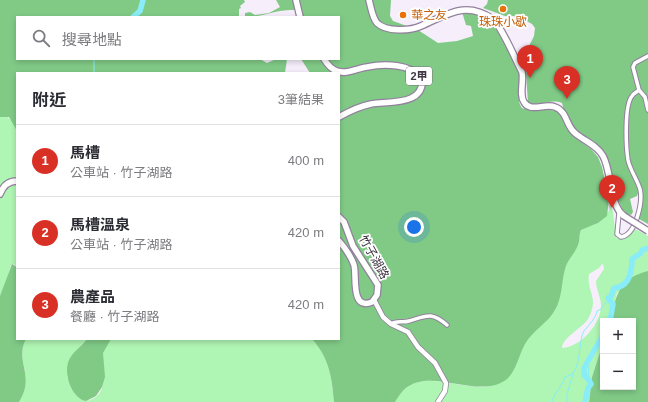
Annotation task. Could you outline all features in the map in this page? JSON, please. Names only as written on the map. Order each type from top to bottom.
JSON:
[{"type":"main road","points":[[296,0],[300,16]]},
{"type":"main road","points":[[369,0],[375,19],[378,23],[388,28],[418,27],[458,8],[473,8],[493,20],[522,72],[524,79],[522,96],[524,102],[529,107],[556,107],[562,111],[574,133],[600,152],[606,164],[615,204],[621,214],[648,230]]},
{"type":"main road","name":"2甲","points":[[325,60],[332,68],[342,73],[368,66],[387,66],[411,69],[422,78],[421,89],[413,98],[369,104],[340,118]]},
{"type":"main road","points":[[0,194],[6,185],[10,182],[16,181]]},
{"type":"main road","name":"竹子湖路","points":[[340,218],[344,222],[353,246],[378,286],[378,295],[370,304],[362,302],[355,292],[354,266],[348,253],[340,242]]},
{"type":"street","points":[[648,56],[635,64],[633,67],[639,90],[645,97],[648,110]]},
{"type":"street","points":[[621,214],[617,234],[621,237],[625,236],[633,226],[637,216],[640,200],[640,188],[628,161],[626,124],[630,100],[639,90]]},
{"type":"street","points":[[374,300],[383,317],[391,324],[408,332],[418,347],[435,362],[446,383],[444,391],[438,402]]},
{"type":"street","points":[[391,324],[394,322],[410,321],[421,316],[433,317],[447,325]]},
{"type":"green space","points":[[0,0],[244,0],[245,2],[240,6],[239,16],[16,16],[16,60],[262,60],[267,63],[274,60],[287,60],[285,72],[16,72],[16,129],[9,117],[0,117]]},
{"type":"green space","points":[[276,0],[391,0],[390,16],[393,21],[418,30],[438,43],[457,41],[473,36],[471,26],[466,25],[462,12],[458,10],[480,15],[487,19],[496,29],[517,65],[521,78],[519,100],[522,108],[558,112],[573,136],[591,149],[598,157],[602,167],[609,199],[607,216],[598,223],[581,230],[578,245],[566,266],[558,305],[549,318],[528,339],[513,372],[507,379],[496,385],[484,387],[445,382],[420,382],[405,389],[395,402],[334,402],[329,368],[318,346],[313,340],[340,340],[340,72],[309,72],[302,60],[340,60],[340,16],[297,16],[295,10],[288,10],[258,16],[245,16],[245,13],[250,12],[255,15],[269,13],[280,7]]},
{"type":"green space","points":[[488,0],[648,0],[648,224],[639,219],[642,196],[639,191],[637,196],[630,199],[633,212],[631,215],[624,213],[614,191],[605,152],[573,130],[565,114],[562,103],[528,103],[526,73],[532,69],[529,46],[534,36],[535,28],[532,24],[521,18],[505,16],[483,8],[487,4]]},
{"type":"green space","points":[[6,116],[12,121],[16,129],[16,266],[14,264],[11,265],[4,289],[0,296],[0,117]]},
{"type":"green space","points":[[609,199],[613,212],[616,238],[624,239],[635,229],[648,236],[648,271],[617,293],[611,318],[600,318],[600,352],[592,377],[589,402],[395,402],[405,389],[419,382],[442,382],[479,387],[490,386],[505,379],[514,367],[531,333],[553,314],[559,299],[566,266],[578,245],[581,230],[598,223],[609,211]],"holes":[[[603,263],[604,269],[596,281],[601,305],[598,320],[583,339],[576,344],[562,348],[565,341],[588,319],[593,305],[589,286],[589,274],[599,268]]]},
{"type":"green space","points":[[12,264],[16,266],[16,340],[26,340],[22,355],[26,384],[19,402],[0,402],[0,296]]},
{"type":"green space","points":[[648,271],[648,402],[589,402],[592,377],[600,352],[600,390],[636,390],[636,318],[611,318],[620,289],[631,278]]},
{"type":"green space","points":[[26,340],[86,340],[70,358],[67,377],[75,393],[86,401],[99,394],[102,387],[103,353],[110,340],[313,340],[318,346],[329,368],[334,402],[19,402],[26,384],[22,354]]},
{"type":"green space","points":[[86,340],[110,340],[103,353],[105,377],[102,387],[96,396],[86,401],[81,399],[72,390],[69,383],[67,370],[70,358]]},
{"type":"waterway","points":[[134,16],[140,11],[143,0]]},
{"type":"waterway","points":[[94,60],[94,72]]},
{"type":"waterway","points":[[611,318],[613,304],[608,298],[611,296],[614,288],[623,285],[629,278],[632,259],[641,253],[642,250],[648,248]]},
{"type":"waterway","points":[[552,402],[565,377],[571,375],[576,369],[582,334],[594,319],[597,311],[601,309],[605,303],[610,301]]},
{"type":"waterway","points":[[585,402],[588,388],[591,384],[584,375],[584,368],[600,340]]},
{"type":"waterway","points":[[587,362],[589,365],[588,379]]},
{"type":"waterway","points":[[567,402],[567,394],[573,374]]},
{"type":"place","name":"珠珠小歇","points":[[503,9]]},
{"type":"place","name":"華之友","points":[[403,15]]},
{"type":"place","name":"馬槽","points":[[530,78]]},
{"type":"place","name":"農產品","points":[[567,99]]},
{"type":"place","name":"馬槽溫泉","points":[[612,208]]}]
